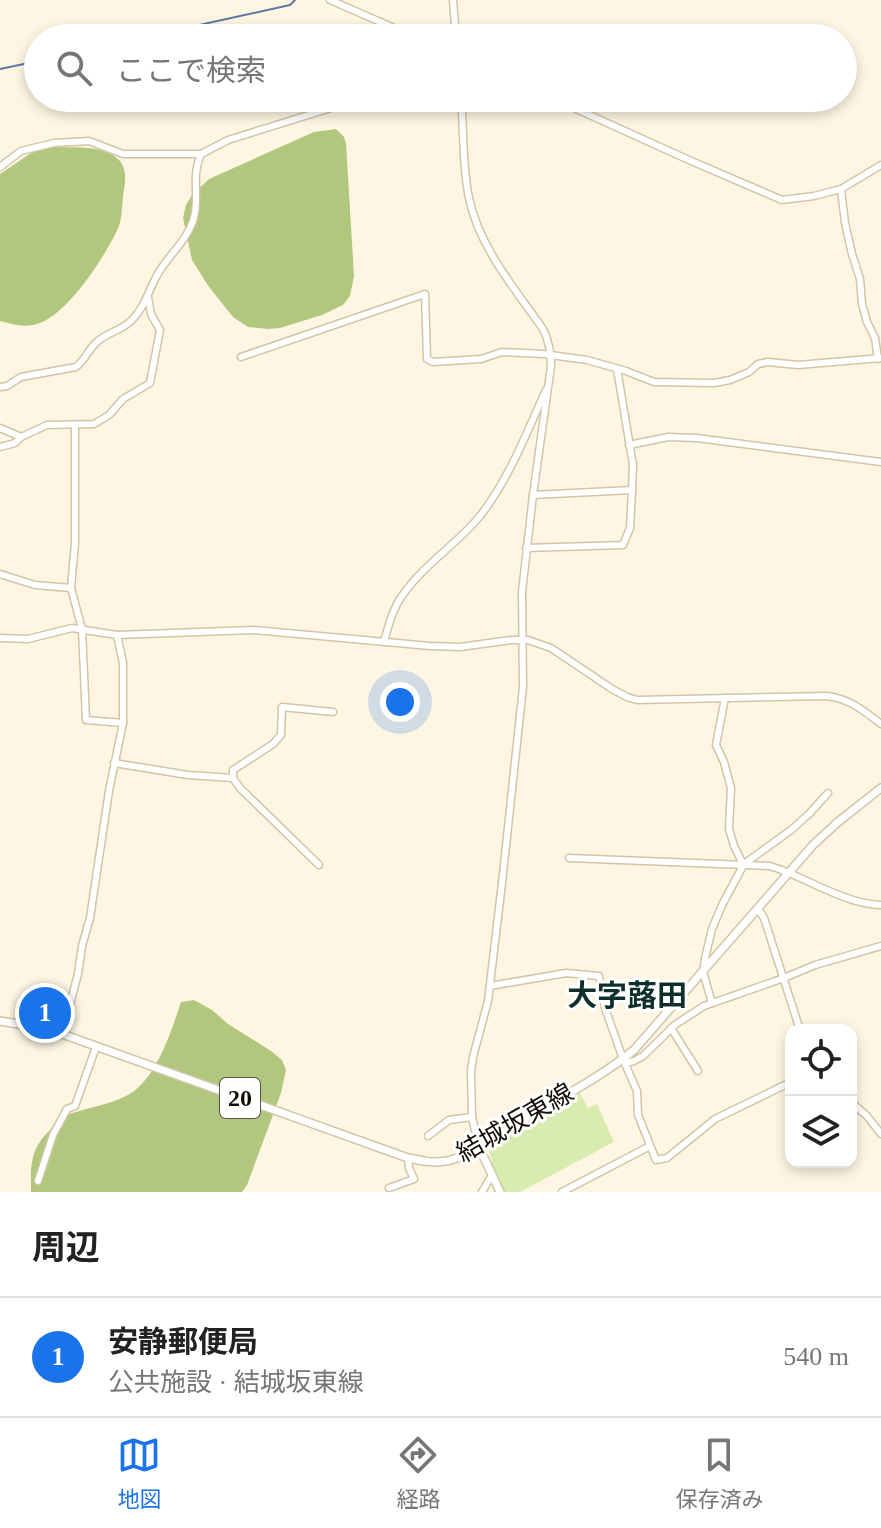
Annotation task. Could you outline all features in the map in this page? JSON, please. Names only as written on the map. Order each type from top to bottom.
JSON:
[{"type":"main road","name":"結城坂東線","points":[[0,1021],[62,1034],[408,1158],[442,1162],[456,1159],[624,1061],[789,872],[838,822],[881,788]]},
{"type":"main road","points":[[479,1147],[500,1192]]},
{"type":"street","points":[[330,0],[385,24]]},
{"type":"street","points":[[453,0],[455,24]]},
{"type":"street","points":[[0,167],[28,148],[65,142],[92,142],[123,154],[201,154],[228,140],[318,112]]},
{"type":"street","points":[[462,112],[467,188],[475,218],[489,249],[543,329],[551,355],[526,548],[522,592],[523,687],[490,986],[471,1072],[472,1117],[479,1147]]},
{"type":"street","points":[[583,112],[782,200],[841,189],[881,165]]},
{"type":"street","points":[[0,387],[21,377],[79,365],[100,339],[129,324],[148,297],[159,272],[186,236],[193,219],[196,197],[194,178],[201,154]]},
{"type":"street","points":[[241,357],[425,294],[427,359],[430,361],[481,359],[502,352],[551,355],[587,360],[654,382],[714,383],[730,380],[749,372],[758,364],[768,362],[798,365],[880,358],[862,304],[860,279],[845,223],[841,189]]},
{"type":"street","points":[[0,447],[15,443],[47,425],[94,424],[109,415],[123,399],[150,383],[160,330],[151,314],[148,297]]},
{"type":"street","points":[[526,548],[623,545],[630,528],[633,465],[617,369]]},
{"type":"street","points":[[384,642],[400,598],[422,570],[468,528],[491,500],[516,456],[550,381]]},
{"type":"street","points":[[75,425],[75,543],[71,588],[82,629],[86,720],[123,723]]},
{"type":"street","points":[[0,428],[21,437]]},
{"type":"street","points":[[629,445],[668,437],[697,438],[881,462]]},
{"type":"street","points":[[533,495],[632,490]]},
{"type":"street","points":[[0,574],[35,585],[71,588]]},
{"type":"street","points":[[0,638],[28,639],[72,628],[117,635],[253,630],[460,647],[523,640],[551,648],[627,697],[637,700],[827,696],[854,704],[881,724]]},
{"type":"street","points":[[62,1034],[90,918],[123,723],[123,663],[117,635]]},
{"type":"street","points":[[725,698],[716,745],[731,788],[729,829],[744,864]]},
{"type":"street","points":[[319,865],[240,788],[233,778],[233,770],[273,744],[281,735],[282,707],[333,712]]},
{"type":"street","points":[[114,763],[188,775],[233,778]]},
{"type":"street","points":[[712,1003],[703,972],[712,929],[744,864],[791,830],[828,793]]},
{"type":"street","points":[[569,858],[770,866],[846,898],[881,905]]},
{"type":"street","points":[[758,909],[764,918],[798,1024]]},
{"type":"street","points":[[624,1061],[634,1061],[643,1056],[671,1028],[712,1003],[843,956],[881,946]]},
{"type":"street","points":[[490,986],[566,973],[599,976],[605,1008],[637,1091],[638,1115],[656,1160],[667,1158],[715,1119],[785,1085]]},
{"type":"street","points":[[671,1028],[698,1071]]},
{"type":"street","points":[[38,1181],[53,1135],[67,1109],[75,1106],[96,1047]]},
{"type":"street","points":[[857,1107],[881,1134]]},
{"type":"street","points":[[428,1136],[449,1120],[472,1117]]},
{"type":"street","points":[[562,1192],[650,1146]]},
{"type":"street","points":[[389,1188],[414,1179],[408,1158]]},
{"type":"street","points":[[482,1192],[492,1175]]},
{"type":"green space","points":[[336,129],[346,143],[354,276],[350,296],[343,305],[322,315],[280,328],[248,327],[233,317],[192,260],[183,218],[186,205],[209,179],[314,132]]},
{"type":"green space","points":[[53,147],[96,149],[119,160],[125,177],[119,226],[85,282],[49,319],[32,325],[0,321],[0,174],[31,153]]},
{"type":"green space","points":[[194,1000],[271,1051],[282,1060],[286,1070],[281,1093],[242,1192],[31,1192],[32,1159],[42,1138],[69,1114],[124,1097],[145,1081],[160,1056],[181,1002]]},
{"type":"green space","points":[[580,1093],[588,1108],[597,1104],[614,1142],[520,1192],[502,1192],[488,1148]]},
{"type":"waterway","points":[[204,24],[290,5],[295,0]]},
{"type":"waterway","points":[[0,69],[24,64]]},
{"type":"place","name":"安静郵便局","points":[[45,1013]]},
{"type":"district","name":"大字蕗田","points":[[627,995]]}]
